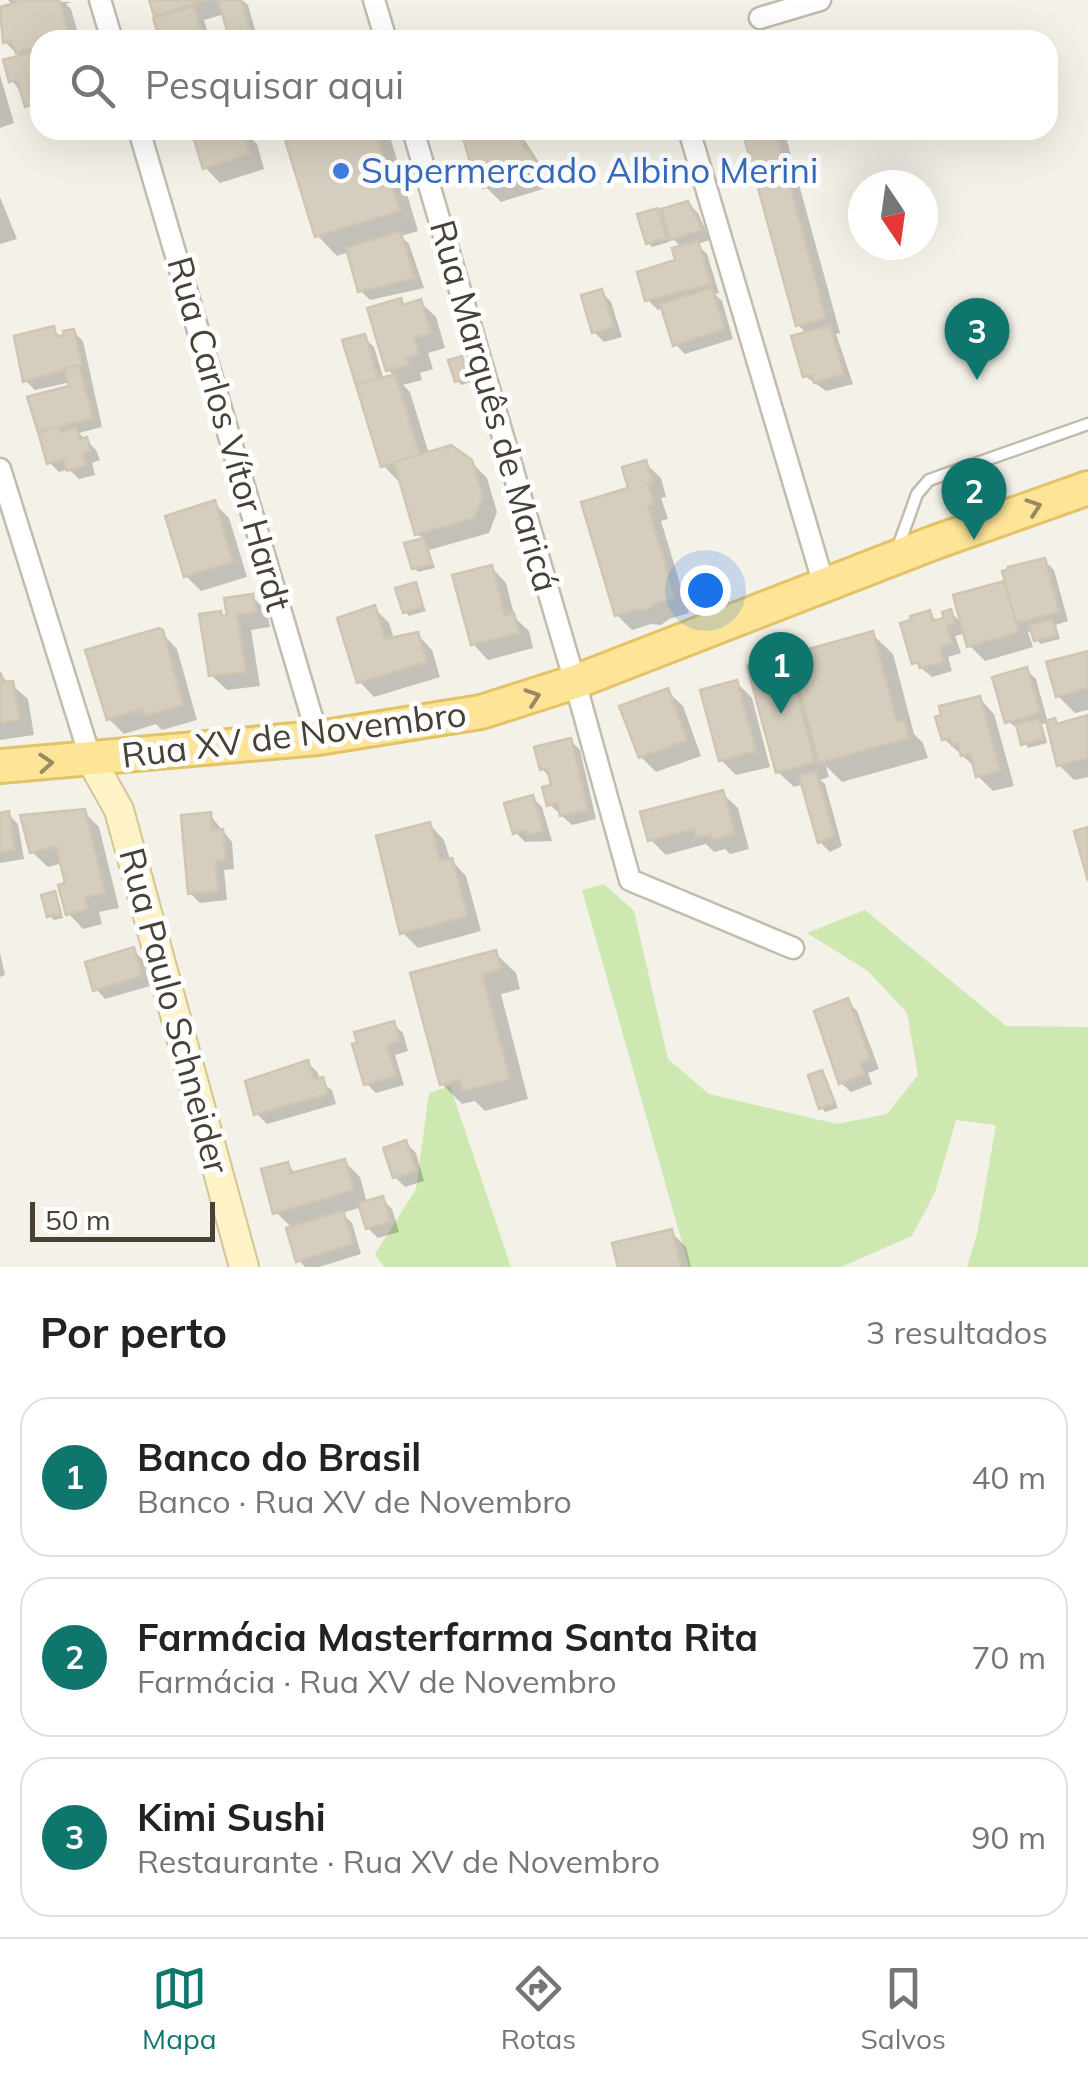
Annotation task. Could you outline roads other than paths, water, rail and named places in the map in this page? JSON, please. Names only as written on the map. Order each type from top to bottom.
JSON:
[{"type":"main road","name":"Rua XV de Novembro","points":[[0,766],[318,738],[481,712],[576,682],[894,558],[1088,488]]},
{"type":"street","points":[[100,0],[109,30]]},
{"type":"street","points":[[374,0],[383,30]]},
{"type":"street","points":[[760,18],[820,0]]},
{"type":"street","name":"Rua Carlos Vítor Hardt","points":[[142,140],[318,738]]},
{"type":"street","name":"Rua Marquês de Maricá","points":[[416,140],[576,682],[630,880],[793,948]]},
{"type":"street","points":[[692,140],[824,585]]},
{"type":"street","points":[[0,469],[92,760]]},
{"type":"street","name":"Rua Paulo Schneider","points":[[92,760],[118,810],[244,1267]]},
{"type":"lane","points":[[894,558],[918,494],[928,480],[1088,424]]},
{"type":"place","name":"Supermercado Albino Merini","points":[[341,171]]},
{"type":"place","name":"Kimi Sushi","points":[[977,380]]},
{"type":"place","name":"Farmácia Masterfarma Santa Rita","points":[[974,540]]},
{"type":"place","name":"Banco do Brasil","points":[[781,714]]}]
